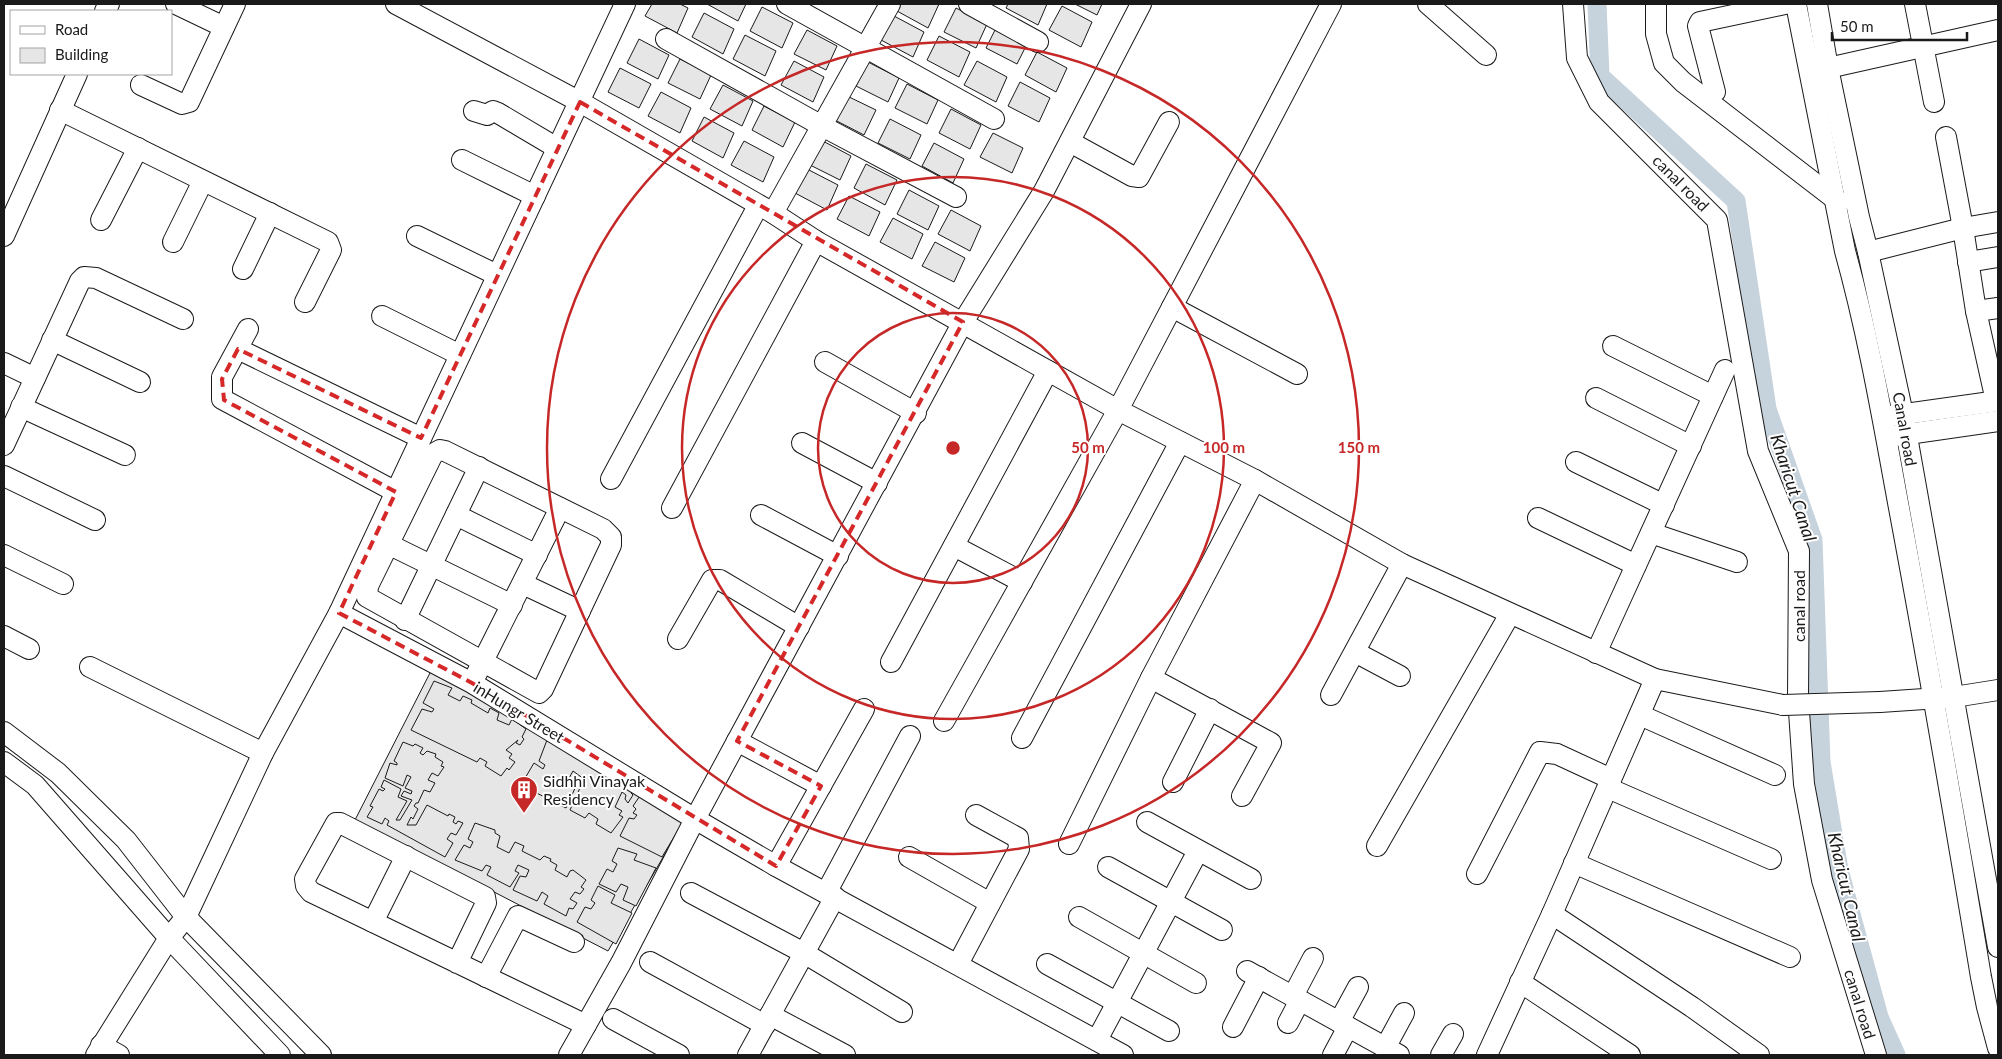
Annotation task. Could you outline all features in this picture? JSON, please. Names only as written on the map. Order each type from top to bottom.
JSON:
[{"type":"street","points":[[176,4],[224,27]]},
{"type":"street","points":[[141,85],[182,104],[189,102],[235,4]]},
{"type":"street","points":[[396,4],[580,102],[766,209],[816,241],[1118,410],[1255,480],[1402,564],[1656,679],[1783,705],[1880,702],[1954,697],[1998,690]]},
{"type":"street","points":[[119,1055],[98,1050],[169,938],[186,917],[263,753],[339,613],[625,4]]},
{"type":"street","points":[[787,4],[994,119]]},
{"type":"street","points":[[611,480],[766,209],[822,126],[890,4]]},
{"type":"street","points":[[970,4],[1038,42]]},
{"type":"street","points":[[569,1055],[621,963],[695,819],[963,322],[1044,191],[1141,4]]},
{"type":"street","points":[[944,721],[1118,410],[1331,4]]},
{"type":"street","points":[[1428,4],[1486,55]]},
{"type":"street","name":"canal road","points":[[1573,4],[1577,58],[1599,102],[1717,220],[1758,451],[1799,551],[1798,697],[1804,784],[1822,880],[1876,1055]]},
{"type":"street","points":[[1656,4],[1656,34],[1664,63],[1683,82],[1859,217]]},
{"type":"street","points":[[1715,92],[1698,26],[1700,22],[1785,4]]},
{"type":"street","points":[[1796,4],[1834,198],[1884,427],[1934,698],[1983,985],[1998,1048]]},
{"type":"street","name":"Canal road","points":[[1817,4],[1828,68],[1859,217],[1903,414],[1905,434],[1998,940]]},
{"type":"street","points":[[1915,4],[1934,102]]},
{"type":"street","points":[[1828,68],[1998,30]]},
{"type":"street","points":[[666,39],[822,126],[956,197]]},
{"type":"street","points":[[4,236],[77,75]]},
{"type":"street","points":[[60,110],[323,238],[331,250],[305,302]]},
{"type":"street","points":[[474,111],[486,115],[492,111],[498,113],[558,148]]},
{"type":"street","points":[[1070,142],[1132,176],[1139,177],[1169,122]]},
{"type":"street","points":[[1946,137],[1976,311],[1998,408]]},
{"type":"street","points":[[101,220],[138,148]]},
{"type":"street","points":[[462,160],[534,196]]},
{"type":"street","points":[[173,242],[203,181]]},
{"type":"street","points":[[243,269],[270,213]]},
{"type":"street","points":[[1868,252],[1963,228],[1998,222]]},
{"type":"street","points":[[417,236],[498,275]]},
{"type":"street","points":[[672,508],[816,241]]},
{"type":"street","points":[[1968,262],[1998,257]]},
{"type":"street","points":[[4,445],[80,281],[84,277],[96,278],[183,319]]},
{"type":"street","points":[[1172,307],[1298,374]]},
{"type":"street","points":[[1976,311],[1998,308]]},
{"type":"street","points":[[382,316],[460,354]]},
{"type":"street","points":[[248,329],[222,379],[222,399],[396,492]]},
{"type":"street","points":[[52,340],[140,382]]},
{"type":"street","points":[[1613,346],[1714,396]]},
{"type":"street","points":[[238,349],[421,438]]},
{"type":"street","points":[[825,362],[916,412]]},
{"type":"street","points":[[4,363],[35,378]]},
{"type":"street","points":[[1596,653],[1725,370]]},
{"type":"street","points":[[891,662],[1048,371]]},
{"type":"street","points":[[1596,398],[1690,446]]},
{"type":"street","points":[[21,407],[125,455]]},
{"type":"street","points":[[1884,427],[1903,414],[1998,408]]},
{"type":"street","points":[[1884,427],[1905,434],[1998,408]]},
{"type":"street","points":[[1022,738],[1180,442]]},
{"type":"street","points":[[802,443],[877,483]]},
{"type":"street","points":[[436,451],[445,451],[479,468],[603,530],[611,537],[611,545],[543,689],[539,693],[405,620],[367,597],[368,586],[436,451]]},
{"type":"street","points":[[1576,462],[1664,505]]},
{"type":"street","points":[[405,620],[479,468]]},
{"type":"street","points":[[4,476],[94,520]]},
{"type":"street","points":[[1069,844],[1151,678],[1255,480]]},
{"type":"street","points":[[472,683],[560,508]]},
{"type":"street","points":[[761,514],[838,556]]},
{"type":"street","points":[[456,515],[537,555]]},
{"type":"street","points":[[1538,518],[1636,565]]},
{"type":"street","points":[[1651,533],[1737,562]]},
{"type":"street","points":[[388,544],[512,606]]},
{"type":"street","points":[[954,546],[1022,582]]},
{"type":"street","points":[[4,555],[63,584]]},
{"type":"street","points":[[1331,695],[1402,564]]},
{"type":"street","points":[[678,639],[712,580],[720,580],[799,627]]},
{"type":"street","points":[[523,584],[580,611]]},
{"type":"street","name":"inHungr Street","points":[[339,613],[472,683],[695,819],[776,866],[1123,1055]]},
{"type":"street","points":[[1377,846],[1510,614]]},
{"type":"street","points":[[4,636],[29,649]]},
{"type":"street","points":[[1355,652],[1400,676]]},
{"type":"street","points":[[90,667],[263,753]]},
{"type":"street","points":[[1151,678],[1271,743],[1242,796]]},
{"type":"street","points":[[1487,1055],[1656,679]]},
{"type":"street","points":[[776,866],[864,709]]},
{"type":"street","points":[[1173,782],[1210,709]]},
{"type":"street","points":[[1640,715],[1775,775]]},
{"type":"street","points":[[4,732],[58,773],[126,840],[186,917],[321,1055]]},
{"type":"street","points":[[748,1055],[804,953],[830,895],[910,736]]},
{"type":"street","points":[[737,742],[821,786]]},
{"type":"street","points":[[1477,874],[1540,752],[1557,754],[1609,783],[1771,859]]},
{"type":"street","points":[[4,762],[34,785],[169,938],[280,1055]]},
{"type":"street","points":[[958,964],[1019,849],[1018,838],[976,814]]},
{"type":"street","points":[[1147,822],[1251,880]]},
{"type":"street","points":[[457,963],[486,900],[482,894],[340,823],[336,824],[305,879],[306,886],[311,892],[457,963],[586,1025]]},
{"type":"street","points":[[1097,1040],[1198,851]]},
{"type":"street","points":[[373,922],[406,856]]},
{"type":"street","points":[[909,857],[990,904]]},
{"type":"street","points":[[1574,863],[1790,957]]},
{"type":"street","points":[[1108,866],[1222,930]]},
{"type":"street","points":[[691,893],[804,953],[902,1012]]},
{"type":"street","points":[[1552,914],[1692,1006],[1759,1055]]},
{"type":"street","points":[[486,977],[518,916],[574,942]]},
{"type":"street","points":[[1079,916],[1196,983]]},
{"type":"street","points":[[1288,1023],[1296,998],[1313,958]]},
{"type":"street","points":[[650,962],[768,1020],[845,1055]]},
{"type":"street","points":[[1047,964],[1169,1031]]},
{"type":"street","points":[[1233,1027],[1253,974],[1392,1051],[1404,1014]]},
{"type":"street","points":[[1520,982],[1630,1055]]},
{"type":"street","points":[[1333,1055],[1358,987]]},
{"type":"street","points":[[613,1019],[679,1055]]},
{"type":"street","points":[[1441,1055],[1452,1034]]},
{"type":"highlighted area","points":[[580,102],[963,322],[737,741],[821,786],[776,866],[472,683],[339,613],[396,492],[224,400],[222,379],[238,349],[421,438]]},
{"type":"building","points":[[652,4],[680,4],[688,8],[677,33],[645,16]]},
{"type":"building","points":[[707,4],[746,4],[738,21]]},
{"type":"building","points":[[901,4],[939,4],[928,28],[897,11]]},
{"type":"building","points":[[1008,4],[1047,4],[1038,25],[1006,8]]},
{"type":"building","points":[[1075,4],[1102,4],[1097,15]]},
{"type":"building","points":[[1062,6],[1092,22],[1081,47],[1049,30]]},
{"type":"building","points":[[762,7],[793,23],[782,48],[750,31]]},
{"type":"building","points":[[956,8],[987,24],[976,48],[944,32]]},
{"type":"building","points":[[704,13],[734,29],[723,54],[692,37]]},
{"type":"building","points":[[894,16],[924,32],[913,57],[881,40]]},
{"type":"building","points":[[998,24],[1029,40],[1017,64],[986,48]]},
{"type":"building","points":[[807,30],[837,46],[826,70],[794,54]]},
{"type":"building","points":[[745,35],[776,51],[765,76],[733,59]]},
{"type":"building","points":[[939,36],[970,52],[959,77],[927,60]]},
{"type":"building","points":[[639,39],[669,55],[658,79],[627,63]]},
{"type":"building","points":[[1037,52],[1067,68],[1056,92],[1025,75]]},
{"type":"building","points":[[680,59],[711,75],[700,99],[668,83]]},
{"type":"building","points":[[794,61],[824,77],[813,102],[781,85]]},
{"type":"building","points":[[977,61],[1007,77],[996,102],[964,85]]},
{"type":"building","points":[[868,62],[899,78],[888,102],[856,86]]},
{"type":"building","points":[[620,68],[651,84],[639,108],[608,92]]},
{"type":"building","points":[[1020,82],[1050,98],[1039,122],[1008,106]]},
{"type":"building","points":[[907,84],[938,100],[927,124],[895,108]]},
{"type":"building","points":[[723,85],[753,101],[742,126],[710,109]]},
{"type":"building","points":[[661,92],[691,108],[680,133],[648,116]]},
{"type":"building","points":[[845,95],[876,110],[864,135],[833,119]]},
{"type":"building","points":[[764,106],[795,122],[783,147],[752,130]]},
{"type":"building","points":[[951,109],[981,125],[970,149],[939,133]]},
{"type":"building","points":[[704,117],[734,133],[723,158],[692,141]]},
{"type":"building","points":[[890,119],[921,135],[910,159],[878,143]]},
{"type":"building","points":[[993,133],[1023,148],[1012,173],[980,157]]},
{"type":"building","points":[[821,140],[851,156],[840,180],[808,164]]},
{"type":"building","points":[[744,141],[774,157],[763,182],[731,165]]},
{"type":"building","points":[[934,143],[964,159],[953,183],[922,166]]},
{"type":"building","points":[[866,164],[897,180],[885,205],[854,188]]},
{"type":"building","points":[[807,169],[838,185],[827,210],[795,193]]},
{"type":"building","points":[[909,190],[939,206],[928,230],[897,214]]},
{"type":"building","points":[[849,196],[880,212],[869,236],[837,219]]},
{"type":"building","points":[[951,210],[981,226],[970,251],[938,234]]},
{"type":"building","points":[[893,218],[923,234],[912,259],[880,242]]},
{"type":"building","points":[[935,242],[965,258],[954,282],[922,266]]},
{"type":"building","name":"Sidhhi Vinayak Residency","points":[[432,669],[692,808],[608,951],[355,820]]},
{"type":"building","points":[[434,681],[452,688],[448,695],[460,701],[463,696],[472,700],[471,703],[488,713],[490,708],[499,713],[497,720],[509,725],[512,719],[526,729],[522,737],[524,739],[520,745],[516,743],[518,740],[506,750],[512,754],[509,758],[515,762],[509,770],[507,768],[501,776],[485,766],[487,762],[480,758],[477,762],[411,730],[422,709],[432,712],[434,709],[423,703]]},
{"type":"building","points":[[547,740],[580,756],[580,760],[637,784],[631,793],[633,795],[628,803],[625,799],[626,795],[622,792],[615,807],[622,811],[619,815],[623,817],[611,833],[596,824],[598,819],[589,813],[585,818],[570,810],[584,779],[573,771],[568,780],[576,786],[566,808],[521,785],[534,763],[543,769],[545,765],[539,761]]},
{"type":"building","points":[[403,742],[413,746],[415,744],[423,748],[420,753],[423,755],[427,751],[436,754],[435,757],[443,762],[441,766],[444,767],[438,776],[432,773],[428,780],[435,783],[430,792],[424,790],[418,803],[414,806],[418,809],[413,819],[411,817],[407,825],[416,825],[427,805],[448,816],[449,814],[455,817],[453,822],[456,824],[458,821],[463,823],[456,835],[451,833],[447,839],[453,843],[445,857],[387,825],[389,821],[385,818],[382,824],[367,817],[373,807],[370,806],[379,789],[383,791],[385,789],[381,787],[384,780],[401,789],[398,797],[407,801],[396,820],[400,820],[412,800],[401,796],[404,791],[411,794],[412,791],[405,788],[411,777],[407,775],[403,786],[385,778],[390,763],[397,765],[394,761]]},
{"type":"building","points":[[644,790],[683,822],[662,857],[620,836],[629,818],[634,819],[637,815],[633,813],[636,809],[633,806]]},
{"type":"building","points":[[475,823],[495,830],[495,833],[500,836],[497,847],[509,853],[515,842],[524,846],[522,851],[540,860],[544,856],[551,859],[550,861],[557,865],[555,870],[567,877],[570,871],[573,870],[586,880],[581,887],[584,889],[580,894],[575,892],[570,899],[577,903],[573,909],[569,908],[566,916],[544,904],[548,896],[542,892],[537,901],[513,890],[520,876],[526,877],[529,870],[518,865],[515,871],[519,873],[510,887],[487,875],[491,867],[486,865],[482,871],[455,860],[464,845],[470,848],[473,842],[468,839]]},
{"type":"building","points":[[618,848],[637,854],[634,860],[656,868],[636,906],[623,900],[628,887],[621,884],[616,892],[599,884],[607,869],[613,872],[617,864],[612,861]]},
{"type":"building","points":[[598,886],[615,895],[611,903],[632,913],[616,944],[577,922],[585,907],[591,909],[595,903],[591,900]]},
{"type":"waterway","name":"Kharicut Canal","points":[[1597,4],[1600,76],[1736,201],[1767,409],[1813,540],[1821,762],[1839,870],[1879,1017],[1896,1055]]},
{"type":"place","name":"Sidhhi Vinayak Residency","points":[[524,814]]}]
